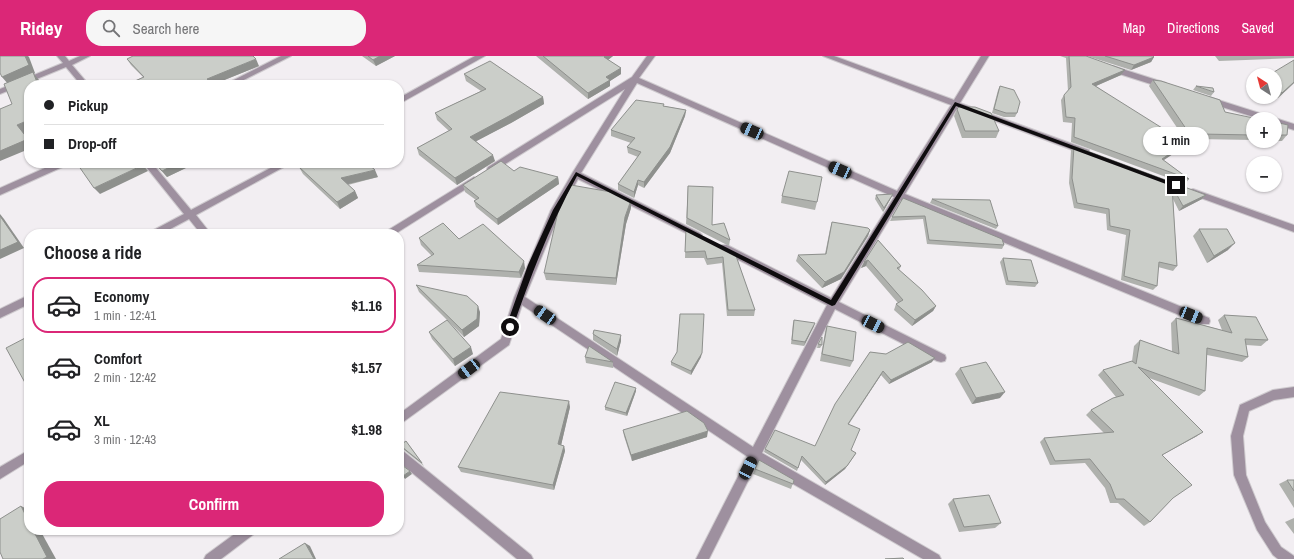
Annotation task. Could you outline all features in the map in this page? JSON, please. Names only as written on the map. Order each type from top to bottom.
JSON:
[{"type":"street","points":[[61,56],[81,80]]},
{"type":"street","points":[[28,80],[86,56]]},
{"type":"street","points":[[238,80],[287,56]]},
{"type":"street","points":[[404,98],[481,56]]},
{"type":"street","points":[[404,416],[505,342],[519,298],[556,210],[576,174],[650,56]]},
{"type":"street","points":[[827,56],[1095,155]]},
{"type":"street","points":[[702,559],[832,303],[985,56]]},
{"type":"street","points":[[1104,66],[1172,88]]},
{"type":"street","points":[[635,79],[898,196],[1205,321]]},
{"type":"street","points":[[396,229],[635,79]]},
{"type":"street","points":[[0,92],[24,82]]},
{"type":"street","points":[[1202,97],[1248,112]]},
{"type":"street","points":[[1282,123],[1294,127]]},
{"type":"street","points":[[0,192],[53,168]]},
{"type":"street","points":[[151,168],[202,229]]},
{"type":"street","points":[[163,229],[278,168]]},
{"type":"street","points":[[576,174],[941,358]]},
{"type":"street","points":[[1183,188],[1294,229]]},
{"type":"street","points":[[519,298],[755,456],[935,559]]},
{"type":"street","points":[[0,314],[24,302]]},
{"type":"street","points":[[1289,559],[1277,551],[1261,526],[1240,475],[1237,436],[1244,408],[1273,394],[1294,392]]},
{"type":"street","points":[[0,473],[24,458]]},
{"type":"street","points":[[404,459],[527,559]]},
{"type":"street","points":[[210,559],[243,535]]},
{"type":"building","points":[[0,56],[25,56],[29,65],[2,77],[0,73]]},
{"type":"building","points":[[133,56],[253,56],[256,59],[207,79],[208,80],[137,80],[144,77],[127,59]]},
{"type":"building","points":[[368,56],[380,56],[373,60]]},
{"type":"building","points":[[543,56],[605,56],[604,57],[621,68],[606,77],[610,80],[588,93]]},
{"type":"building","points":[[1069,56],[1086,56],[1125,70],[1092,84],[1186,143],[1162,159],[1189,179],[1074,137],[1075,118],[1066,117],[1064,95],[1071,87]]},
{"type":"building","points":[[1105,56],[1153,56],[1154,57],[1134,65]]},
{"type":"building","points":[[1294,60],[1294,82],[1282,93],[1282,68],[1281,68]]},
{"type":"building","points":[[490,61],[543,97],[470,137],[493,155],[455,178],[417,148],[452,129],[435,113],[486,89],[464,74]]},
{"type":"building","points":[[33,72],[36,80],[24,80],[24,122],[17,125],[24,134],[24,141],[0,151],[0,109],[12,104],[4,84]]},
{"type":"building","points":[[1153,80],[1161,81],[1220,100],[1225,112],[1246,116],[1246,135],[1200,134],[1193,139]]},
{"type":"building","points":[[1000,86],[1014,90],[1020,102],[1017,113],[1006,113],[994,109]]},
{"type":"building","points":[[1196,86],[1213,88],[1214,92]]},
{"type":"building","points":[[636,100],[664,104],[663,106],[686,110],[670,147],[644,182],[638,180],[634,192],[618,184],[641,152],[627,147],[635,138],[611,130]]},
{"type":"building","points":[[959,107],[975,107],[991,113],[999,131],[965,131],[957,109]]},
{"type":"building","points":[[1282,124],[1288,125],[1287,135],[1282,135]]},
{"type":"building","points":[[1074,146],[1206,195],[1183,206],[1172,186],[1177,266],[1159,262],[1157,286],[1124,276],[1130,230],[1110,226],[1109,209],[1077,203],[1072,178]]},
{"type":"building","points":[[501,161],[514,171],[520,167],[558,177],[497,219],[474,201],[479,198],[463,185]]},
{"type":"building","points":[[80,168],[137,168],[94,188]]},
{"type":"building","points":[[159,168],[168,168],[162,171]]},
{"type":"building","points":[[300,168],[373,168],[375,170],[341,178],[355,191],[337,202]]},
{"type":"building","points":[[789,171],[822,177],[817,202],[782,196]]},
{"type":"building","points":[[571,185],[611,192],[631,200],[625,217],[616,278],[544,273],[558,212]]},
{"type":"building","points":[[688,186],[713,187],[712,225],[724,223],[730,240],[687,218]]},
{"type":"building","points":[[893,194],[884,208],[876,195]]},
{"type":"building","points":[[903,198],[1002,239],[1004,245],[929,240],[925,216],[892,217]]},
{"type":"building","points":[[932,199],[990,200],[998,226]]},
{"type":"building","points":[[0,216],[18,242],[0,250]]},
{"type":"building","points":[[832,222],[868,228],[870,230],[844,272],[825,282],[798,255],[826,254]]},
{"type":"building","points":[[443,223],[459,239],[483,224],[524,261],[519,272],[417,265],[434,254],[419,238]]},
{"type":"building","points":[[686,229],[735,253],[755,310],[728,310],[723,257],[707,259],[705,251],[685,252]]},
{"type":"building","points":[[1199,229],[1227,229],[1235,243],[1214,256]]},
{"type":"building","points":[[878,240],[901,266],[897,268],[922,290],[936,306],[915,320],[896,304],[903,300],[868,260],[864,262]]},
{"type":"building","points":[[1003,258],[1031,260],[1038,283],[1008,281]]},
{"type":"building","points":[[416,285],[467,296],[478,306],[477,319],[462,330]]},
{"type":"building","points":[[680,314],[704,314],[702,353],[691,371],[671,362],[677,352]]},
{"type":"building","points":[[1224,315],[1256,317],[1268,340],[1245,339],[1248,357],[1207,348],[1205,391],[1138,367],[1203,432],[1162,455],[1192,485],[1173,498],[1150,522],[1124,499],[1116,499],[1110,484],[1090,459],[1055,461],[1044,438],[1114,432],[1091,410],[1113,398],[1124,395],[1103,370],[1132,361],[1136,364],[1140,340],[1179,354],[1176,318],[1232,333]]},
{"type":"building","points":[[447,320],[471,347],[453,359],[429,332]]},
{"type":"building","points":[[794,320],[815,323],[805,342],[792,340]]},
{"type":"building","points":[[827,326],[856,332],[853,361],[822,354]]},
{"type":"building","points":[[594,330],[621,335],[617,349],[593,334]]},
{"type":"building","points":[[822,337],[822,345],[818,344]]},
{"type":"building","points":[[24,339],[24,381],[6,348]]},
{"type":"building","points":[[908,342],[935,358],[891,380],[883,371],[848,424],[860,429],[851,450],[856,453],[847,466],[826,482],[802,456],[798,468],[765,449],[775,430],[815,446],[835,404],[870,352],[886,354]]},
{"type":"building","points":[[589,346],[613,362],[585,357]]},
{"type":"building","points":[[986,362],[1005,392],[976,398],[960,368]]},
{"type":"building","points":[[615,382],[636,388],[626,413],[605,407]]},
{"type":"building","points":[[500,392],[569,401],[558,444],[564,446],[553,485],[458,467]]},
{"type":"building","points":[[687,411],[704,423],[708,431],[631,455],[623,430]]},
{"type":"building","points":[[406,441],[422,463],[404,449],[404,442]]},
{"type":"building","points":[[759,460],[794,480],[793,484],[755,469]]},
{"type":"building","points":[[404,467],[410,471],[404,475]]},
{"type":"building","points":[[1287,480],[1294,480],[1294,491]]},
{"type":"building","points":[[989,495],[1001,523],[964,527],[953,499]]},
{"type":"building","points":[[21,506],[24,512],[24,535],[36,535],[47,557],[43,559],[3,559],[0,552],[0,519]]},
{"type":"building","points":[[305,543],[314,559],[279,559]]},
{"type":"route","points":[[510,327],[531,265],[556,210],[576,174],[832,303],[955,104],[1176,185]]}]
